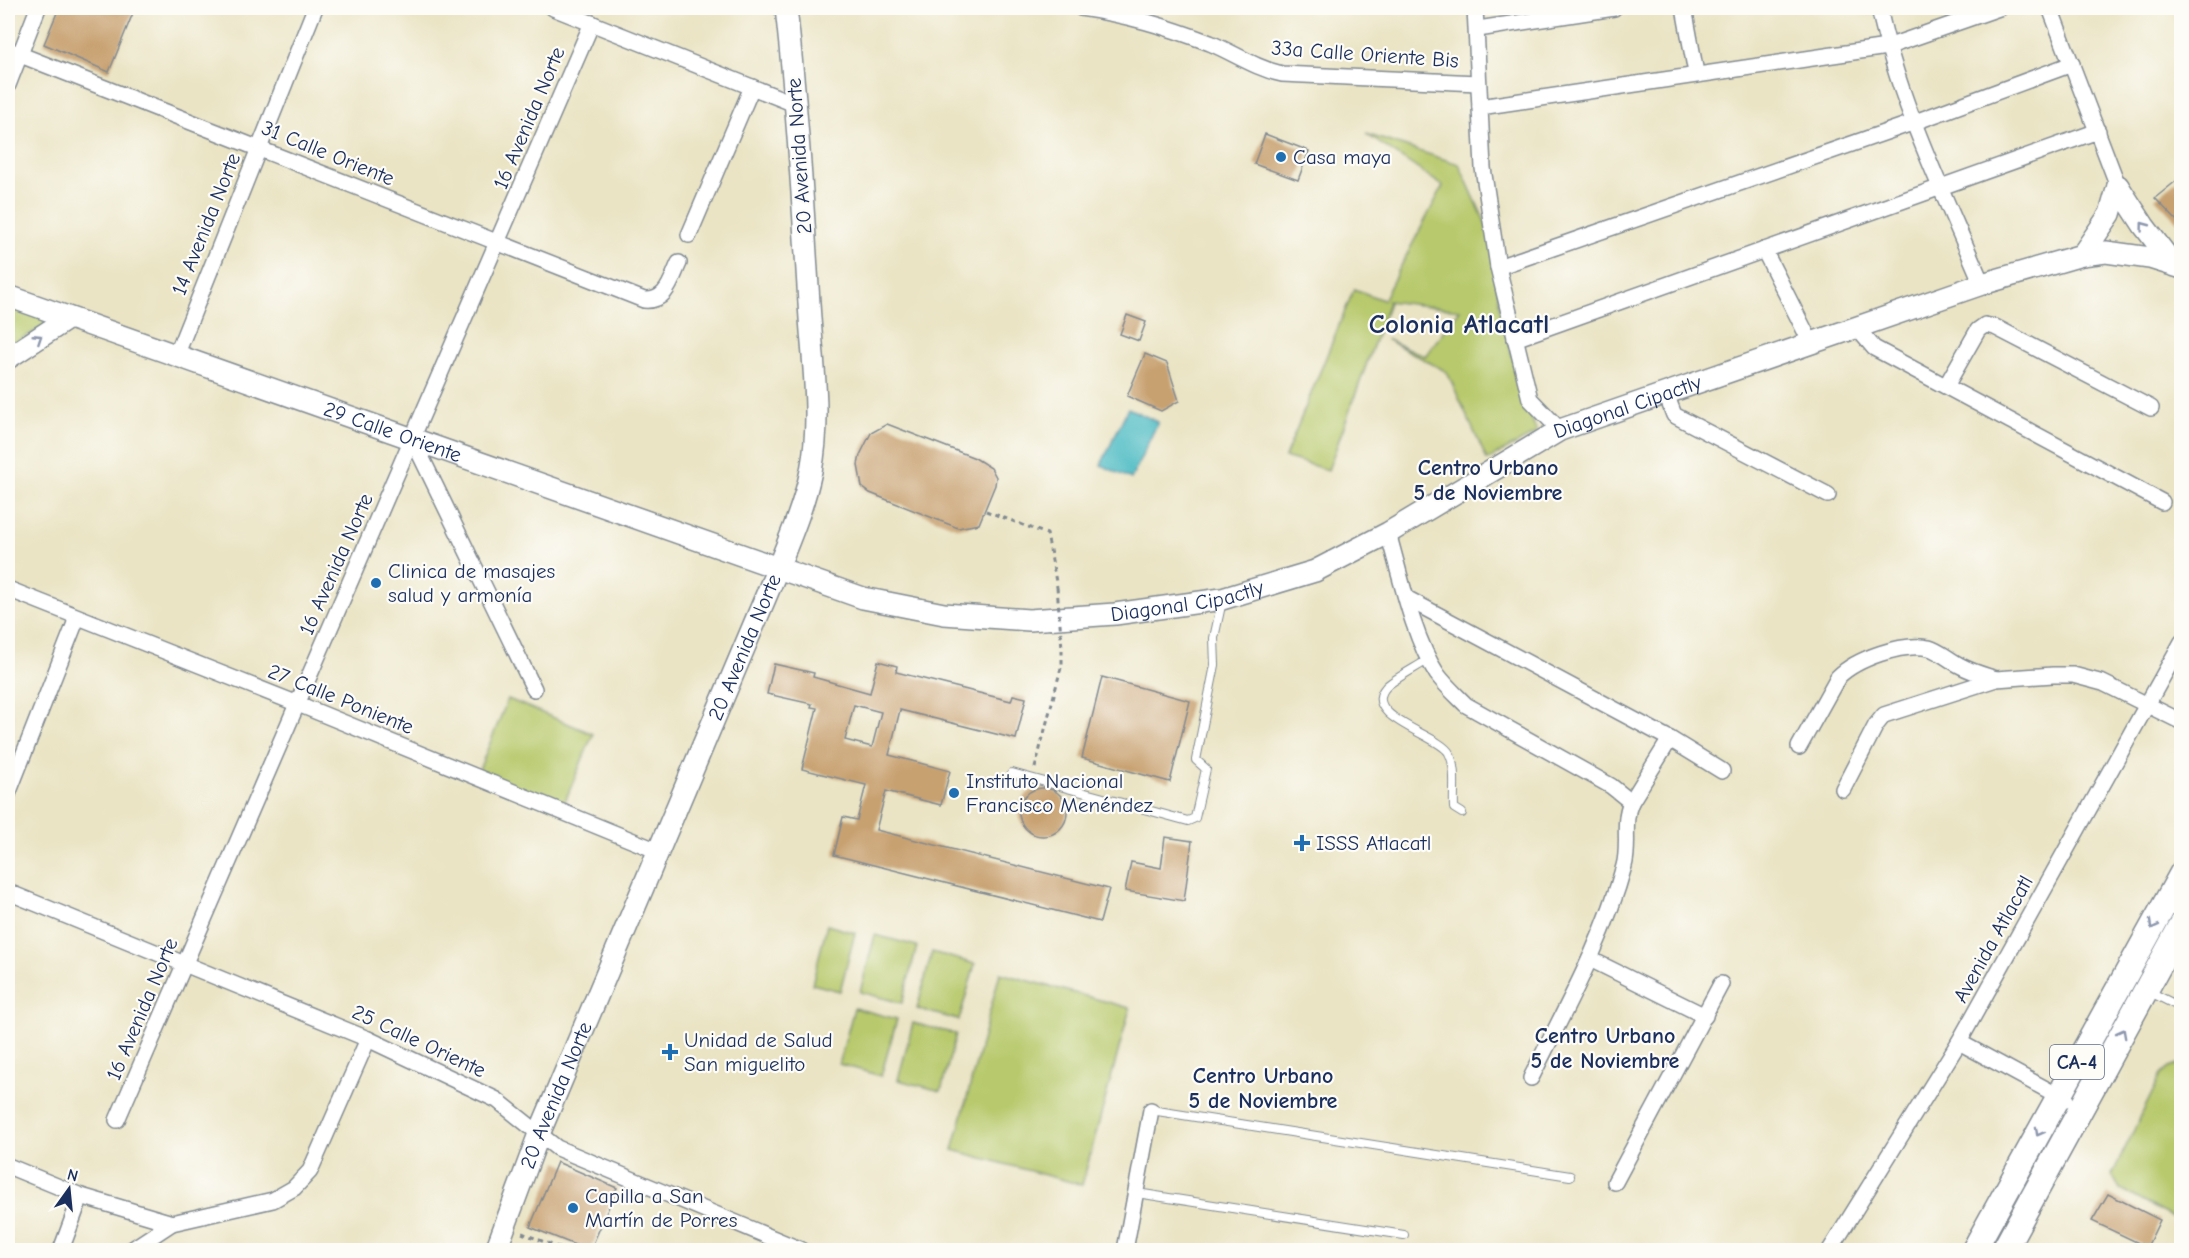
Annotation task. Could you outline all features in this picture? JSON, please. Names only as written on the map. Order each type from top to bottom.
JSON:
[{"type":"main road","name":"CA-4","points":[[1974,1251],[2181,873]]},
{"type":"main road","name":"CA-4","points":[[2004,1251],[2181,924]]},
{"type":"street","points":[[8,85],[14,52],[38,8]]},
{"type":"street","name":"14 Avenida Norte","points":[[177,356],[315,8]]},
{"type":"street","points":[[553,8],[797,105]]},
{"type":"street","name":"20 Avenida Norte","points":[[496,1251],[539,1134],[777,570],[797,519],[811,471],[816,425],[797,105],[786,8]]},
{"type":"street","name":"33a Calle Oriente Bis","points":[[1081,8],[1131,15],[1211,44],[1263,69],[1282,74],[1478,83]]},
{"type":"street","points":[[1475,8],[1478,28],[1478,83],[1483,168],[1498,267],[1530,399],[1560,430]]},
{"type":"street","points":[[1478,28],[1614,8]]},
{"type":"street","points":[[1684,8],[1696,73]]},
{"type":"street","points":[[1880,8],[1887,46],[1915,122],[1982,284]]},
{"type":"street","points":[[1480,107],[1887,46],[1999,8]]},
{"type":"street","points":[[2050,8],[2118,186],[2137,216],[2177,266]]},
{"type":"street","name":"16 Avenida Norte","points":[[117,1120],[592,23]]},
{"type":"street","name":"31 Calle Oriente","points":[[14,52],[633,296],[651,301],[663,295],[679,263]]},
{"type":"street","points":[[1498,267],[1915,122],[2072,64]]},
{"type":"street","points":[[690,235],[752,87]]},
{"type":"street","points":[[1515,339],[2098,131]]},
{"type":"street","points":[[2082,255],[2110,214],[2118,186]]},
{"type":"street","points":[[1764,250],[1811,343]]},
{"type":"street","name":"Diagonal Cipactly","points":[[777,570],[862,598],[954,615],[1029,620],[1115,614],[1222,599],[1315,571],[1388,533],[1560,430],[1982,284],[2082,255],[2106,252],[2128,254],[2177,266]]},
{"type":"street","name":"29 Calle Oriente","points":[[8,296],[777,570]]},
{"type":"street","points":[[8,358],[69,318]]},
{"type":"street","points":[[1946,386],[1978,330],[1985,325],[1995,327],[2151,408]]},
{"type":"street","points":[[1857,328],[1874,348],[2162,502]]},
{"type":"street","points":[[1666,394],[1674,415],[1828,495]]},
{"type":"street","points":[[413,440],[534,689]]},
{"type":"street","points":[[1388,533],[1408,599],[1429,659],[1437,674],[1466,705],[1611,786],[1631,802]]},
{"type":"street","name":"27 Calle Poniente","points":[[8,589],[658,851]]},
{"type":"street","points":[[1408,599],[1670,739],[1722,771]]},
{"type":"street","points":[[8,794],[76,618]]},
{"type":"street","name":"Avenida Atlacatl","points":[[1830,1251],[1959,1042],[2181,642]]},
{"type":"street","points":[[1799,747],[1838,677],[1846,669],[1869,657],[1920,647],[1931,649],[1959,665],[1996,679]]},
{"type":"street","points":[[1843,789],[1876,725],[1884,715],[1996,679],[2073,675],[2103,683],[2181,722]]},
{"type":"street","points":[[1531,1078],[1590,959],[1625,864],[1627,810],[1670,739]]},
{"type":"street","name":"25 Calle Oriente","points":[[8,892],[368,1039],[497,1100],[557,1148],[801,1251]]},
{"type":"street","points":[[1590,959],[1705,1016]]},
{"type":"street","points":[[1615,1182],[1720,984]]},
{"type":"street","points":[[131,1251],[172,1223],[273,1200],[294,1188],[310,1171],[368,1039]]},
{"type":"street","points":[[1959,1042],[2081,1109]]},
{"type":"street","points":[[1125,1251],[1151,1110]]},
{"type":"street","points":[[8,1166],[81,1196],[172,1223]]},
{"type":"street","points":[[61,1251],[81,1196]]},
{"type":"lane","points":[[1012,773],[1188,821],[1195,818],[1206,769],[1197,760],[1215,665],[1214,638],[1222,599]]},
{"type":"lane","points":[[1429,659],[1387,685],[1382,696],[1382,704],[1389,715],[1446,747],[1454,767],[1454,808],[1462,813]]},
{"type":"lane","points":[[2146,990],[2181,1008]]},
{"type":"lane","points":[[1151,1110],[1570,1176]]},
{"type":"lane","points":[[1137,1193],[1404,1235]]},
{"type":"path","points":[[986,511],[1047,534],[1056,587],[1062,664],[1033,779]]},
{"type":"path","points":[[505,1226],[565,1251]]},
{"type":"green space","points":[[1366,134],[1459,164],[1490,233],[1501,316],[1525,401],[1537,433],[1487,460],[1447,372],[1386,339],[1425,356],[1460,310],[1387,301],[1389,302],[1328,470],[1285,457],[1354,289],[1383,300],[1443,186]]},
{"type":"green space","points":[[8,301],[57,320],[8,346],[11,332]]},
{"type":"green space","points":[[508,699],[593,734],[561,811],[476,777]]},
{"type":"green space","points":[[827,925],[855,933],[840,991],[812,984]]},
{"type":"green space","points":[[875,935],[917,946],[902,1003],[860,992]]},
{"type":"green space","points":[[932,952],[975,964],[959,1020],[917,1009]]},
{"type":"green space","points":[[1000,973],[1130,1008],[1082,1185],[953,1150]]},
{"type":"green space","points":[[854,1008],[897,1019],[881,1076],[839,1064]]},
{"type":"green space","points":[[913,1023],[956,1034],[941,1091],[898,1080]]},
{"type":"green space","points":[[2182,1065],[2181,1222],[2120,1189],[2112,1175],[2161,1075],[2169,1068]]},
{"type":"water","points":[[1128,408],[1158,422],[1131,479],[1101,465]]},
{"type":"building","points":[[59,8],[135,8],[109,72],[44,44]]},
{"type":"building","name":"Casa maya","points":[[1265,134],[1309,151],[1298,180],[1254,164]]},
{"type":"building","points":[[2181,177],[2181,225],[2155,198]]},
{"type":"building","points":[[1127,315],[1146,322],[1139,341],[1120,334]]},
{"type":"building","points":[[1145,354],[1167,363],[1179,401],[1161,411],[1127,396]]},
{"type":"building","points":[[887,424],[975,458],[991,468],[996,477],[995,485],[979,524],[958,528],[870,493],[862,487],[858,465],[860,455],[871,433]]},
{"type":"building","points":[[878,661],[897,666],[896,672],[1011,701],[1013,695],[1026,698],[1016,739],[900,710],[889,755],[950,771],[941,805],[886,791],[876,830],[1109,889],[1100,922],[834,855],[843,817],[857,820],[866,785],[802,769],[817,708],[811,707],[812,704],[767,694],[774,664],[814,673],[813,677],[870,693]],"holes":[[[854,705],[881,712],[872,747],[845,740]]]},
{"type":"building","points":[[1102,677],[1190,701],[1170,782],[1082,758]]},
{"type":"building","points":[[1038,788],[1048,788],[1060,795],[1067,807],[1067,817],[1060,829],[1048,836],[1038,836],[1023,825],[1019,817],[1019,807],[1030,792]]},
{"type":"building","points":[[1165,837],[1192,841],[1184,901],[1125,891],[1131,862],[1161,868]]},
{"type":"building","name":"Capilla a San Martín de Porres","points":[[557,1162],[617,1188],[590,1251],[530,1227]]},
{"type":"building","points":[[2108,1194],[2160,1220],[2147,1247],[2092,1221]]},
{"type":"place","name":"Casa maya","points":[[1281,157]]},
{"type":"place","name":"Clinica de masajes salud y armonía","points":[[376,583]]},
{"type":"place","name":"Instituto Nacional Francisco Menéndez","points":[[954,793]]},
{"type":"place","name":"ISSS Atlacatl","points":[[1302,843]]},
{"type":"place","name":"Unidad de Salud San miguelito","points":[[670,1052]]},
{"type":"place","name":"Capilla a San Martín de Porres","points":[[573,1208]]},
{"type":"district","name":"Colonia Atlacatl","points":[[1459,324]]},
{"type":"district","name":"Centro Urbano 5 de Noviembre","points":[[1488,480]]},
{"type":"district","name":"Centro Urbano 5 de Noviembre","points":[[1605,1048]]},
{"type":"district","name":"Centro Urbano 5 de Noviembre","points":[[1263,1088]]}]
